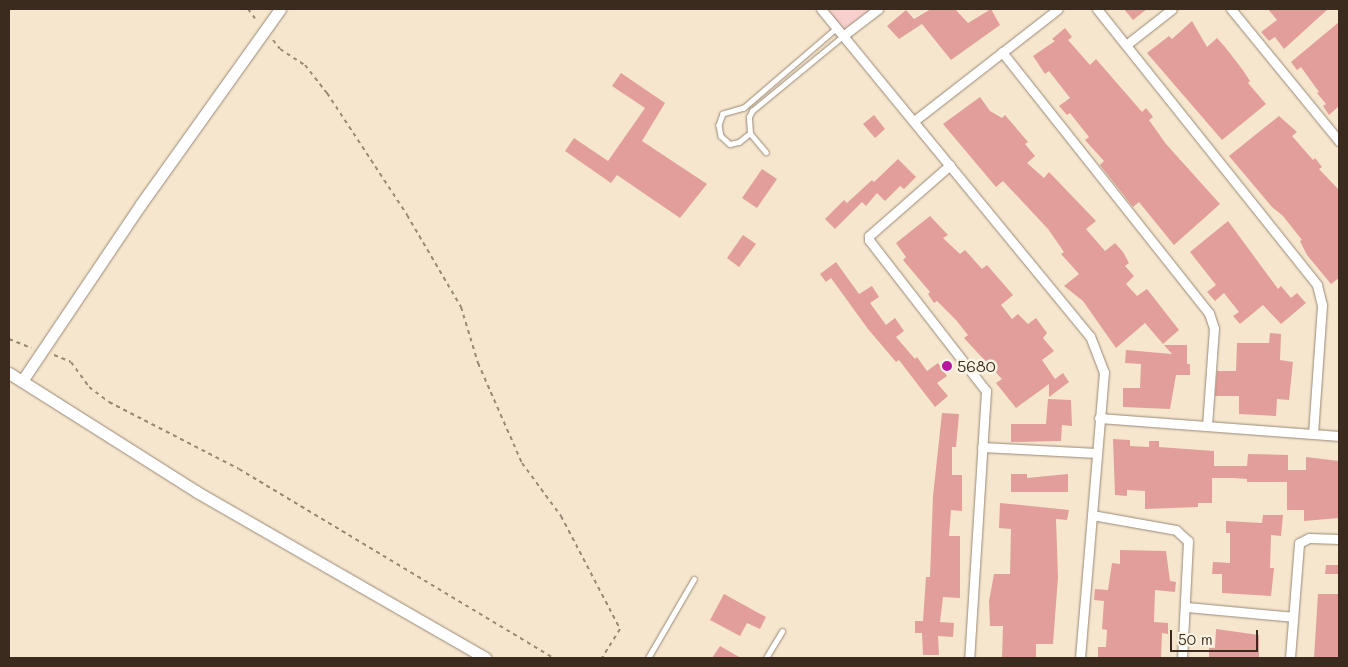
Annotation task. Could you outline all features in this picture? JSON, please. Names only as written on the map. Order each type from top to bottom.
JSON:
[{"type":"street","points":[[22,381],[280,9]]},
{"type":"street","points":[[821,9],[1090,336],[1104,372],[1080,658]]},
{"type":"street","points":[[840,32],[878,9]]},
{"type":"street","points":[[914,121],[1058,9]]},
{"type":"street","points":[[1097,9],[1317,284],[1322,305],[1313,434]]},
{"type":"street","points":[[1126,45],[1172,9]]},
{"type":"street","points":[[1231,9],[1339,141]]},
{"type":"street","points":[[1002,52],[1209,313],[1214,328],[1207,425]]},
{"type":"street","points":[[950,165],[870,232],[869,240],[986,391],[969,658]]},
{"type":"street","points":[[9,373],[197,492],[486,658]]},
{"type":"street","points":[[1099,418],[1339,436]]},
{"type":"street","points":[[982,447],[1097,453]]},
{"type":"street","points":[[1092,515],[1183,534],[1188,541],[1182,658]]},
{"type":"street","points":[[1290,658],[1299,543],[1309,538],[1339,539]]},
{"type":"street","points":[[1186,607],[1293,617]]},
{"type":"lane","points":[[766,152],[750,133],[749,118],[752,112],[840,32]]},
{"type":"lane","points":[[750,133],[739,142],[730,144],[721,136],[719,125],[723,114],[744,108],[840,32]]},
{"type":"lane","points":[[648,658],[694,579]]},
{"type":"lane","points":[[766,658],[782,631]]},
{"type":"path","points":[[248,9],[280,49],[305,65],[327,93],[407,215],[461,307],[478,363],[522,463],[561,516],[620,629],[602,658]]},
{"type":"path","points":[[9,339],[71,362],[89,387],[109,402],[239,469],[554,658]]},
{"type":"shaded area","points":[[826,9],[871,9],[844,30]]},
{"type":"building","points":[[931,9],[955,9],[968,23],[991,9],[1000,25],[951,60],[922,24],[899,39],[887,26],[906,10],[914,19]]},
{"type":"building","points":[[1124,9],[1147,9],[1133,20]]},
{"type":"building","points":[[1268,9],[1328,9],[1284,49],[1275,37],[1269,41],[1261,32],[1277,20]]},
{"type":"building","points":[[1192,21],[1207,47],[1217,38],[1242,69],[1250,81],[1248,83],[1266,104],[1222,140],[1147,53],[1169,36],[1172,39]]},
{"type":"building","points":[[1339,22],[1339,106],[1329,115],[1323,106],[1326,104],[1317,93],[1319,92],[1301,67],[1297,70],[1291,62]]},
{"type":"building","points":[[1065,28],[1072,37],[1068,40],[1090,65],[1096,59],[1142,112],[1146,108],[1153,117],[1149,120],[1166,144],[1220,204],[1174,245],[1139,202],[1133,207],[1100,165],[1104,161],[1085,140],[1089,137],[1070,113],[1067,115],[1059,106],[1070,98],[1049,71],[1045,74],[1033,56],[1055,41],[1052,39]]},
{"type":"building","points":[[621,73],[665,103],[642,141],[707,184],[680,218],[617,175],[611,183],[565,151],[574,138],[608,161],[645,108],[612,86]]},
{"type":"building","points":[[980,97],[990,111],[1002,118],[1005,115],[1028,142],[1025,144],[1035,156],[1027,163],[1044,178],[1049,172],[1096,221],[1086,229],[1105,251],[1115,243],[1123,252],[1129,263],[1125,266],[1134,276],[1126,284],[1137,296],[1147,289],[1179,330],[1163,344],[1145,323],[1116,348],[1083,301],[1064,286],[1079,274],[1061,254],[1064,252],[1048,229],[1003,181],[996,187],[943,124]]},
{"type":"building","points":[[874,115],[885,129],[875,138],[863,124]]},
{"type":"building","points":[[1279,116],[1297,132],[1292,136],[1313,160],[1315,158],[1322,167],[1319,169],[1339,190],[1339,278],[1331,284],[1307,255],[1300,241],[1302,240],[1283,216],[1272,207],[1229,156]]},
{"type":"building","points":[[898,159],[916,177],[904,189],[900,186],[885,201],[877,193],[866,206],[862,202],[835,229],[825,219],[844,200],[847,203],[872,180],[874,182]]},
{"type":"building","points":[[762,169],[777,179],[757,208],[742,198]]},
{"type":"building","points":[[930,216],[948,235],[943,238],[960,254],[965,250],[982,269],[987,265],[1013,295],[1001,305],[1012,319],[1018,314],[1028,324],[1036,318],[1047,333],[1043,338],[1054,351],[1042,360],[1055,379],[1063,373],[1069,382],[1049,397],[1049,384],[1016,408],[996,383],[1002,379],[964,338],[968,335],[956,320],[937,301],[934,303],[928,294],[930,292],[903,260],[906,257],[896,243]]},
{"type":"building","points":[[1228,221],[1278,289],[1281,286],[1291,298],[1297,293],[1306,303],[1281,324],[1263,305],[1240,324],[1233,316],[1239,312],[1224,293],[1215,301],[1207,292],[1216,285],[1190,252]]},
{"type":"building","points":[[743,235],[756,244],[739,267],[727,258]]},
{"type":"building","points":[[836,262],[859,294],[872,286],[879,297],[870,303],[886,325],[895,318],[904,331],[896,337],[915,359],[917,357],[927,371],[938,363],[947,376],[937,383],[948,396],[935,407],[899,360],[896,362],[868,329],[831,278],[826,282],[820,274]]},
{"type":"building","points":[[1270,333],[1281,334],[1280,360],[1293,362],[1289,400],[1277,399],[1276,416],[1239,414],[1239,396],[1215,396],[1217,371],[1236,371],[1237,343],[1269,343]]},
{"type":"building","points":[[1164,345],[1187,345],[1187,364],[1190,364],[1190,375],[1176,375],[1170,409],[1123,407],[1123,388],[1140,388],[1141,364],[1125,363],[1126,350],[1172,354]]},
{"type":"building","points":[[1048,399],[1071,400],[1072,426],[1062,425],[1061,441],[1011,442],[1011,424],[1046,424]]},
{"type":"building","points":[[942,413],[959,414],[956,447],[952,447],[952,475],[962,475],[962,511],[951,510],[949,536],[960,536],[960,598],[943,597],[940,622],[954,623],[953,637],[938,636],[939,655],[923,655],[922,633],[915,633],[915,621],[923,621],[926,577],[930,577],[933,496]]},
{"type":"building","points":[[1113,439],[1130,440],[1130,446],[1149,447],[1149,441],[1159,441],[1159,447],[1214,451],[1214,466],[1247,466],[1248,454],[1288,455],[1288,470],[1306,470],[1306,457],[1339,461],[1339,518],[1304,521],[1304,510],[1287,510],[1287,482],[1247,482],[1247,479],[1233,478],[1212,478],[1212,503],[1198,503],[1198,507],[1145,509],[1145,491],[1127,490],[1127,496],[1115,495]]},
{"type":"building","points":[[1011,474],[1027,474],[1027,478],[1068,474],[1068,492],[1011,492]]},
{"type":"building","points":[[1000,503],[1069,510],[1067,520],[1056,519],[1058,577],[1053,644],[1036,644],[1036,658],[1002,658],[1003,626],[990,626],[989,601],[994,574],[1010,574],[1011,529],[999,528]]},
{"type":"building","points":[[1263,515],[1283,515],[1281,536],[1271,535],[1270,568],[1274,568],[1271,596],[1222,593],[1222,574],[1212,574],[1213,562],[1230,563],[1230,533],[1226,533],[1226,521],[1262,523]]},
{"type":"building","points":[[1120,550],[1166,551],[1170,581],[1176,582],[1175,592],[1155,590],[1154,622],[1168,623],[1168,634],[1162,633],[1161,658],[1098,658],[1098,647],[1106,647],[1107,630],[1102,629],[1104,601],[1094,600],[1095,589],[1108,590],[1112,563],[1120,564]]},
{"type":"building","points":[[1326,565],[1339,565],[1339,574],[1325,574]]},
{"type":"building","points":[[724,594],[766,617],[760,629],[747,623],[740,636],[710,620]]},
{"type":"building","points":[[1318,594],[1339,594],[1338,658],[1314,658]]},
{"type":"building","points":[[1216,629],[1259,635],[1259,658],[1209,658],[1209,648],[1215,648]]},
{"type":"building","points":[[720,646],[741,658],[712,658]]},
{"type":"place","name":"5680","points":[[947,366]]}]
